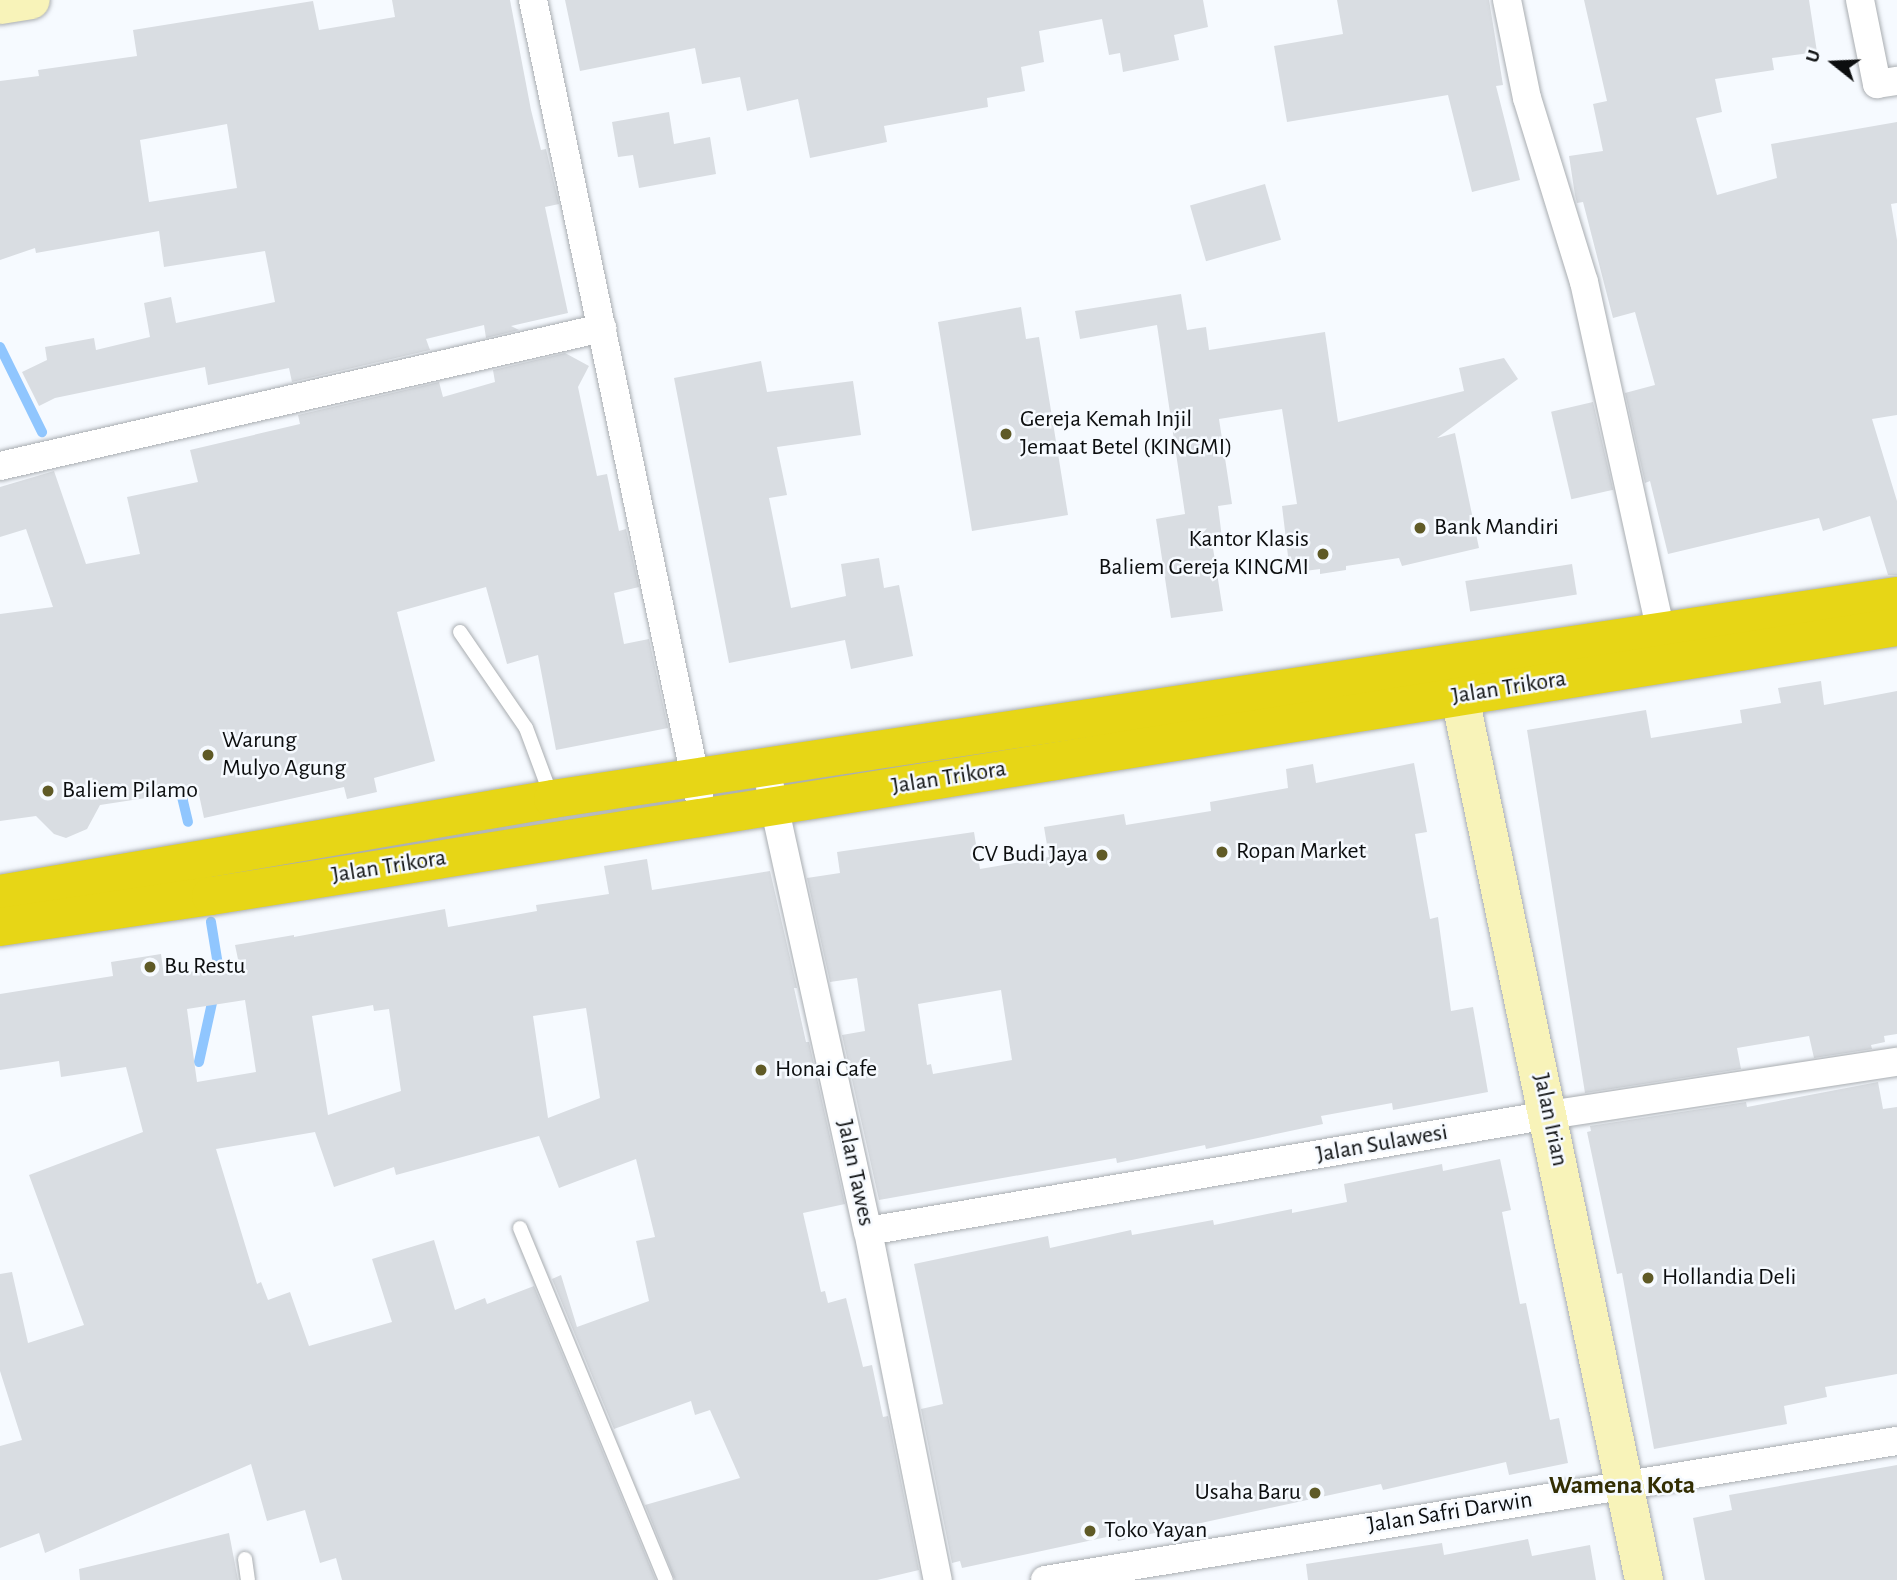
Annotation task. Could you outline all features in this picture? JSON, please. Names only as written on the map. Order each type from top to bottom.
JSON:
[{"type":"highway","name":"Jalan Trikora","points":[[1457,678],[1660,629],[1897,596]]},
{"type":"highway","name":"Jalan Trikora","points":[[0,915],[205,861],[553,799],[700,797],[774,804],[1097,737],[1457,678],[1897,627]]},
{"type":"highway","name":"Jalan Trikora","points":[[0,915],[211,896],[700,797],[766,767],[1097,737]]},
{"type":"main road","points":[[0,5],[31,0]]},
{"type":"main road","name":"Jalan Irian","points":[[1457,678],[1644,1580]]},
{"type":"street","points":[[533,0],[700,797]]},
{"type":"street","points":[[1507,0],[1527,98],[1584,282],[1660,629]]},
{"type":"street","points":[[1860,0],[1877,84],[1897,81]]},
{"type":"street","points":[[0,466],[602,328]]},
{"type":"street","name":"Jalan Tawes","points":[[766,767],[868,1231],[938,1580]]},
{"type":"street","name":"Jalan Sulawesi","points":[[868,1231],[1549,1115],[1897,1062]]},
{"type":"street","name":"Jalan Safri Darwin","points":[[1045,1580],[1897,1441]]},
{"type":"lane","points":[[460,632],[527,729],[553,799]]},
{"type":"lane","points":[[116,890],[205,861]]},
{"type":"lane","points":[[0,915],[90,898]]},
{"type":"lane","points":[[520,1228],[666,1580]]},
{"type":"lane","points":[[245,1559],[248,1580]]},
{"type":"building","points":[[392,0],[510,0],[531,110],[541,150],[546,149],[559,204],[545,207],[568,313],[511,326],[519,330],[486,338],[484,325],[426,339],[430,350],[292,382],[289,368],[208,385],[205,367],[55,398],[39,406],[22,372],[47,360],[45,347],[94,338],[96,350],[150,337],[144,303],[171,297],[176,323],[275,302],[265,251],[164,267],[159,231],[36,253],[35,248],[0,260],[0,81],[39,76],[38,70],[137,56],[133,30],[313,1],[319,30],[395,17]],"holes":[[[227,124],[237,188],[149,202],[140,140]]]},
{"type":"building","points":[[565,0],[1203,0],[1208,27],[1174,35],[1179,60],[1123,72],[1120,53],[1109,55],[1102,19],[1039,31],[1044,62],[1021,67],[1025,91],[987,98],[988,107],[884,126],[887,142],[810,158],[798,99],[747,111],[740,77],[702,84],[695,48],[580,71]]},
{"type":"building","points":[[1337,0],[1489,0],[1503,85],[1496,86],[1520,180],[1472,192],[1448,95],[1287,122],[1274,46],[1343,34]]},
{"type":"building","points":[[1584,0],[1809,0],[1817,52],[1772,58],[1774,70],[1715,79],[1722,112],[1696,118],[1717,195],[1777,178],[1771,144],[1897,122],[1897,203],[1891,204],[1897,240],[1897,415],[1872,419],[1897,501],[1897,575],[1888,575],[1870,516],[1823,531],[1819,518],[1668,554],[1650,481],[1645,483],[1625,393],[1655,385],[1635,312],[1613,318],[1583,202],[1577,203],[1569,156],[1603,151],[1593,104],[1607,101]]},
{"type":"building","points":[[669,112],[674,144],[710,137],[716,174],[639,188],[633,155],[618,157],[612,122]]},
{"type":"building","points":[[1265,184],[1281,240],[1206,261],[1190,205]]},
{"type":"building","points":[[1181,294],[1187,330],[1206,327],[1209,350],[1325,332],[1338,422],[1464,391],[1459,368],[1504,358],[1518,379],[1437,438],[1455,433],[1479,548],[1402,566],[1399,558],[1346,566],[1346,570],[1320,574],[1320,569],[1290,573],[1282,506],[1297,504],[1282,409],[1219,419],[1232,504],[1218,506],[1223,546],[1213,548],[1223,611],[1171,618],[1156,519],[1185,514],[1157,325],[1080,339],[1075,311]]},
{"type":"building","name":"Gereja Kemah Injil Jemaat Betel (KINGMI)","points":[[1021,307],[1026,339],[1039,337],[1068,515],[972,531],[938,322]]},
{"type":"building","points":[[565,353],[589,366],[578,387],[597,476],[607,474],[619,531],[626,529],[639,587],[614,593],[624,644],[649,639],[668,728],[556,750],[538,655],[507,664],[486,587],[397,612],[435,761],[374,778],[377,792],[347,799],[344,787],[204,818],[198,790],[100,805],[87,829],[66,838],[54,834],[36,816],[0,821],[0,614],[53,607],[26,529],[0,537],[0,487],[54,471],[86,564],[140,554],[127,497],[198,482],[190,450],[300,424],[298,415],[439,382],[443,397],[495,382],[493,370]]},
{"type":"building","points":[[761,361],[767,392],[853,381],[861,435],[777,447],[787,495],[769,498],[791,608],[846,596],[841,564],[879,558],[884,588],[899,585],[913,656],[851,669],[845,640],[729,663],[674,378]]},
{"type":"building","points":[[1593,402],[1613,490],[1571,499],[1551,412]]},
{"type":"building","points":[[1572,564],[1577,595],[1470,612],[1465,581]]},
{"type":"building","points":[[1821,681],[1824,705],[1897,691],[1897,1034],[1884,1036],[1885,1042],[1871,1045],[1872,1049],[1814,1058],[1809,1036],[1737,1048],[1741,1069],[1585,1093],[1527,730],[1646,710],[1651,738],[1742,723],[1740,710],[1781,703],[1778,688]]},
{"type":"building","points":[[1414,763],[1427,832],[1415,834],[1430,919],[1438,917],[1451,1011],[1473,1007],[1488,1092],[1393,1110],[1392,1103],[1321,1116],[1323,1124],[1206,1149],[1205,1145],[1117,1163],[1116,1158],[879,1200],[842,1035],[865,1031],[857,978],[830,982],[807,878],[840,873],[837,852],[974,832],[980,869],[1049,857],[1044,827],[1124,814],[1126,825],[1211,811],[1210,802],[1288,788],[1286,769],[1313,764],[1316,783]],"holes":[[[1001,990],[1012,1060],[933,1074],[931,1064],[927,1065],[918,1004]]]},
{"type":"building","points":[[647,859],[652,890],[770,871],[797,988],[794,988],[806,1042],[809,1042],[845,1204],[803,1213],[821,1292],[825,1291],[828,1303],[846,1298],[863,1367],[872,1365],[883,1417],[888,1416],[919,1570],[877,1580],[675,1580],[645,1505],[740,1478],[710,1410],[695,1415],[691,1401],[614,1429],[552,1279],[561,1275],[577,1327],[649,1301],[636,1241],[655,1237],[636,1159],[559,1188],[539,1136],[396,1175],[394,1167],[334,1187],[315,1132],[216,1149],[257,1284],[261,1282],[268,1300],[290,1292],[309,1346],[392,1322],[372,1259],[434,1240],[455,1310],[485,1298],[487,1304],[534,1286],[656,1580],[342,1580],[336,1558],[320,1563],[305,1510],[267,1521],[251,1464],[45,1553],[39,1533],[0,1548],[0,1446],[22,1440],[0,1371],[0,1274],[12,1272],[28,1343],[84,1325],[29,1175],[143,1132],[126,1067],[61,1077],[59,1061],[0,1070],[0,994],[113,976],[111,962],[161,954],[164,976],[239,964],[235,945],[445,909],[448,927],[537,911],[536,905],[609,894],[604,866]],"holes":[[[245,1000],[256,1072],[197,1082],[187,1009]],[[373,1005],[374,1011],[389,1009],[401,1091],[328,1115],[312,1016]],[[586,1008],[600,1098],[548,1118],[533,1016]]]},
{"type":"building","points":[[1878,1082],[1883,1109],[1897,1107],[1897,1374],[1825,1387],[1827,1397],[1784,1406],[1787,1424],[1654,1449],[1622,1273],[1617,1274],[1587,1132],[1591,1131],[1590,1126],[1746,1102],[1747,1107]]},
{"type":"building","points":[[1500,1159],[1511,1210],[1502,1212],[1520,1304],[1526,1303],[1550,1420],[1559,1418],[1568,1463],[1509,1475],[1506,1462],[1383,1490],[1381,1484],[1118,1541],[1116,1535],[962,1568],[960,1561],[952,1563],[921,1409],[943,1404],[914,1264],[1048,1236],[1050,1248],[1131,1230],[1132,1235],[1213,1220],[1214,1225],[1292,1209],[1292,1213],[1347,1202],[1344,1184],[1442,1164],[1443,1171]]},
{"type":"building","points":[[1897,1465],[1897,1580],[1705,1580],[1693,1518],[1732,1510],[1729,1495]]},
{"type":"building","points":[[229,1533],[238,1580],[80,1580],[79,1569]]},
{"type":"building","points":[[1528,1539],[1532,1556],[1590,1545],[1596,1580],[1308,1580],[1306,1564],[1442,1543],[1444,1555]]},
{"type":"waterway","points":[[0,347],[42,432]]},
{"type":"waterway","points":[[178,780],[188,822]]},
{"type":"waterway","points":[[199,1062],[219,971],[211,922]]},
{"type":"place","name":"Gereja Kemah Injil Jemaat Betel (KINGMI)","points":[[1006,434]]},
{"type":"place","name":"Bank Mandiri","points":[[1420,528]]},
{"type":"place","name":"Kantor Klasis Baliem Gereja KINGMI","points":[[1323,554]]},
{"type":"place","name":"Warung Mulyo Agung","points":[[208,755]]},
{"type":"place","name":"Baliem Pilamo","points":[[48,791]]},
{"type":"place","name":"Ropan Market","points":[[1222,852]]},
{"type":"place","name":"CV Budi Jaya","points":[[1102,855]]},
{"type":"place","name":"Bu Restu","points":[[150,967]]},
{"type":"place","name":"Honai Cafe","points":[[761,1070]]},
{"type":"place","name":"Hollandia Deli","points":[[1648,1278]]},
{"type":"place","name":"Usaha Baru","points":[[1315,1493]]},
{"type":"place","name":"Toko Yayan","points":[[1090,1531]]},
{"type":"district","name":"Wamena Kota","points":[[1622,1486]]}]
